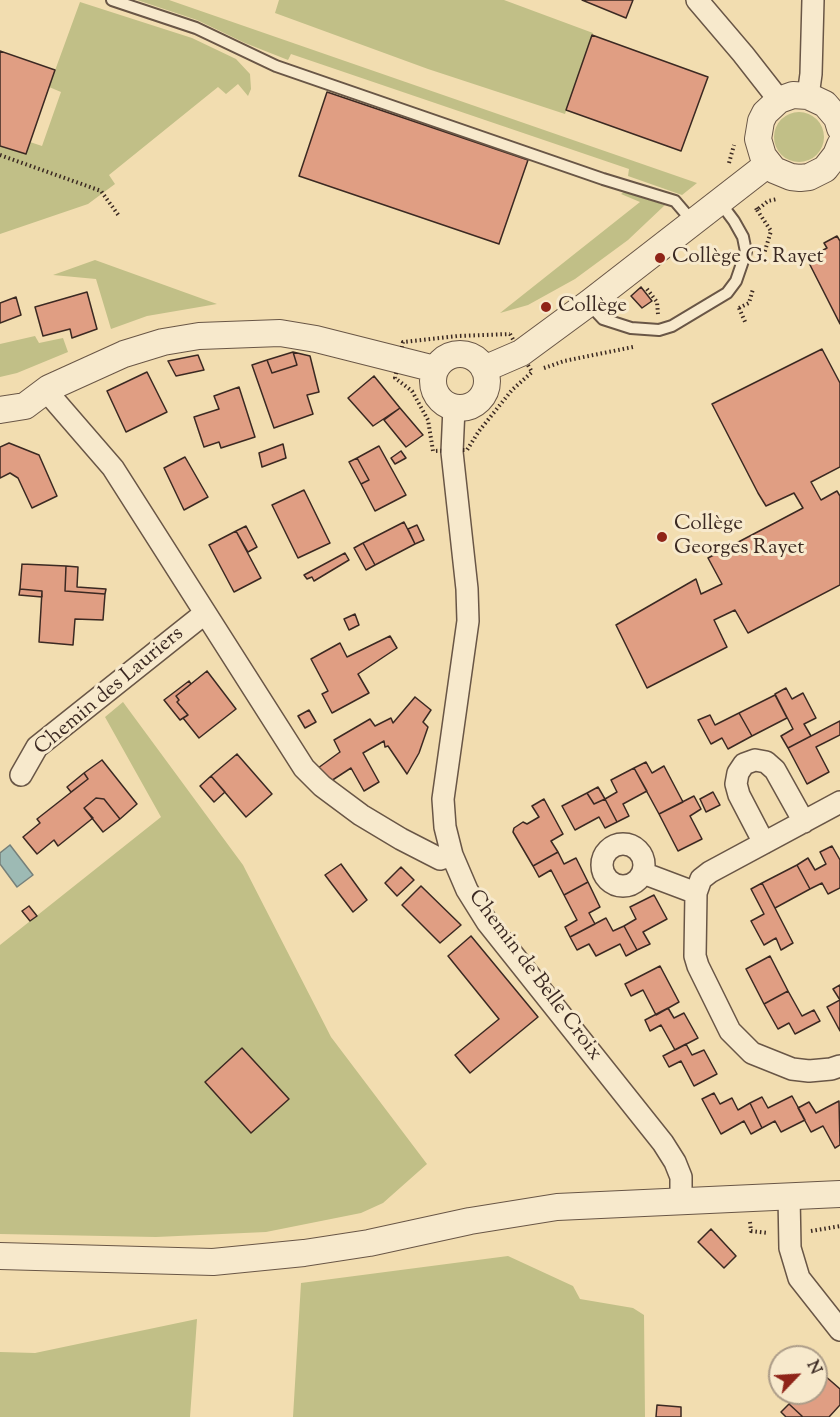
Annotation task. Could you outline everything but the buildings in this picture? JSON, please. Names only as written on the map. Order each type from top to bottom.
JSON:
[{"type":"street","points":[[697,0],[778,100]]},
{"type":"street","points":[[808,96],[811,74],[813,0]]},
{"type":"street","points":[[839,153],[825,169],[809,177],[782,175],[768,164],[759,148],[758,130],[765,112],[778,100],[793,95],[817,99],[832,110],[840,128]]},
{"type":"street","points":[[484,369],[521,353],[768,164]]},
{"type":"street","points":[[0,410],[25,406],[49,388],[124,354],[163,342],[199,336],[280,333],[399,358],[435,369]]},
{"type":"street","points":[[464,354],[472,356],[484,369],[487,377],[484,394],[471,406],[454,408],[446,405],[435,393],[433,385],[435,369],[447,356],[464,354]]},
{"type":"street","points":[[0,394],[20,389],[49,388]]},
{"type":"street","name":"Chemin des Lauriers","points":[[49,388],[55,402],[113,468],[304,768],[322,786],[361,816],[400,839],[440,859],[452,855]]},
{"type":"street","name":"Chemin de Belle Croix","points":[[454,408],[452,452],[467,589],[468,621],[443,799],[445,827],[452,855],[467,890],[487,922],[669,1152],[681,1177],[681,1201]]},
{"type":"street","name":"Chemin des Lauriers","points":[[21,775],[37,747],[204,614]]},
{"type":"street","points":[[764,843],[739,795],[736,784],[738,773],[744,764],[755,760],[766,762],[775,770],[804,822]]},
{"type":"street","points":[[840,802],[701,879],[696,894],[695,956],[730,1031],[752,1053],[792,1069],[808,1071],[840,1066]]},
{"type":"street","points":[[643,873],[696,894]]},
{"type":"street","points":[[0,1256],[213,1262],[304,1254],[369,1244],[470,1221],[557,1207],[840,1194]]},
{"type":"street","points":[[789,1196],[790,1248],[800,1278],[840,1330]]},
{"type":"lane","points":[[112,0],[196,28],[276,66],[603,179],[675,201],[693,222]]},
{"type":"lane","points":[[589,303],[603,319],[631,328],[660,330],[672,326],[727,293],[736,281],[746,252],[734,220],[719,201]]},
{"type":"path","points":[[0,155],[101,191],[119,216]]},
{"type":"path","points":[[632,270],[657,302],[660,330]]},
{"type":"path","points":[[510,334],[532,372],[512,390],[479,431],[467,450],[433,451],[428,420],[412,391],[395,378],[399,358],[403,342],[458,336],[510,334]]},
{"type":"shaded area","points":[[137,0],[169,0],[697,183],[682,195],[628,176],[629,169],[291,54],[288,60],[197,20]]},
{"type":"shaded area","points":[[279,0],[504,0],[593,33],[565,114],[428,69],[275,13]]},
{"type":"shaded area","points":[[80,2],[192,38],[236,59],[250,74],[251,89],[248,96],[238,84],[226,94],[218,87],[109,175],[115,184],[88,204],[0,234],[0,146],[26,154],[30,142],[42,146],[61,92],[49,87]]},
{"type":"shaded area","points":[[799,112],[817,119],[824,137],[817,155],[799,162],[781,155],[774,137],[781,119]]},
{"type":"shaded area","points":[[624,192],[665,205],[628,240],[575,279],[528,305],[500,313],[640,202],[621,194]]},
{"type":"shaded area","points":[[95,260],[217,304],[147,316],[111,329],[96,279],[53,275]]},
{"type":"shaded area","points":[[35,336],[39,343],[63,338],[68,352],[17,373],[0,377],[0,344]]},
{"type":"shaded area","points":[[123,702],[243,865],[331,1037],[427,1164],[383,1203],[361,1213],[266,1232],[156,1237],[0,1234],[0,945],[161,817],[105,717]]},
{"type":"shaded area","points":[[508,1256],[573,1286],[580,1299],[633,1308],[644,1315],[645,1417],[293,1417],[301,1283]]},
{"type":"shaded area","points":[[197,1319],[190,1417],[0,1417],[0,1352],[35,1353]]},
{"type":"water","points":[[10,845],[33,875],[17,887],[0,864],[0,853]]},
{"type":"place","name":"Collège G. Rayet","points":[[660,258]]},
{"type":"place","name":"Collège","points":[[546,307]]},
{"type":"place","name":"Collège Georges Rayet","points":[[662,537]]}]
